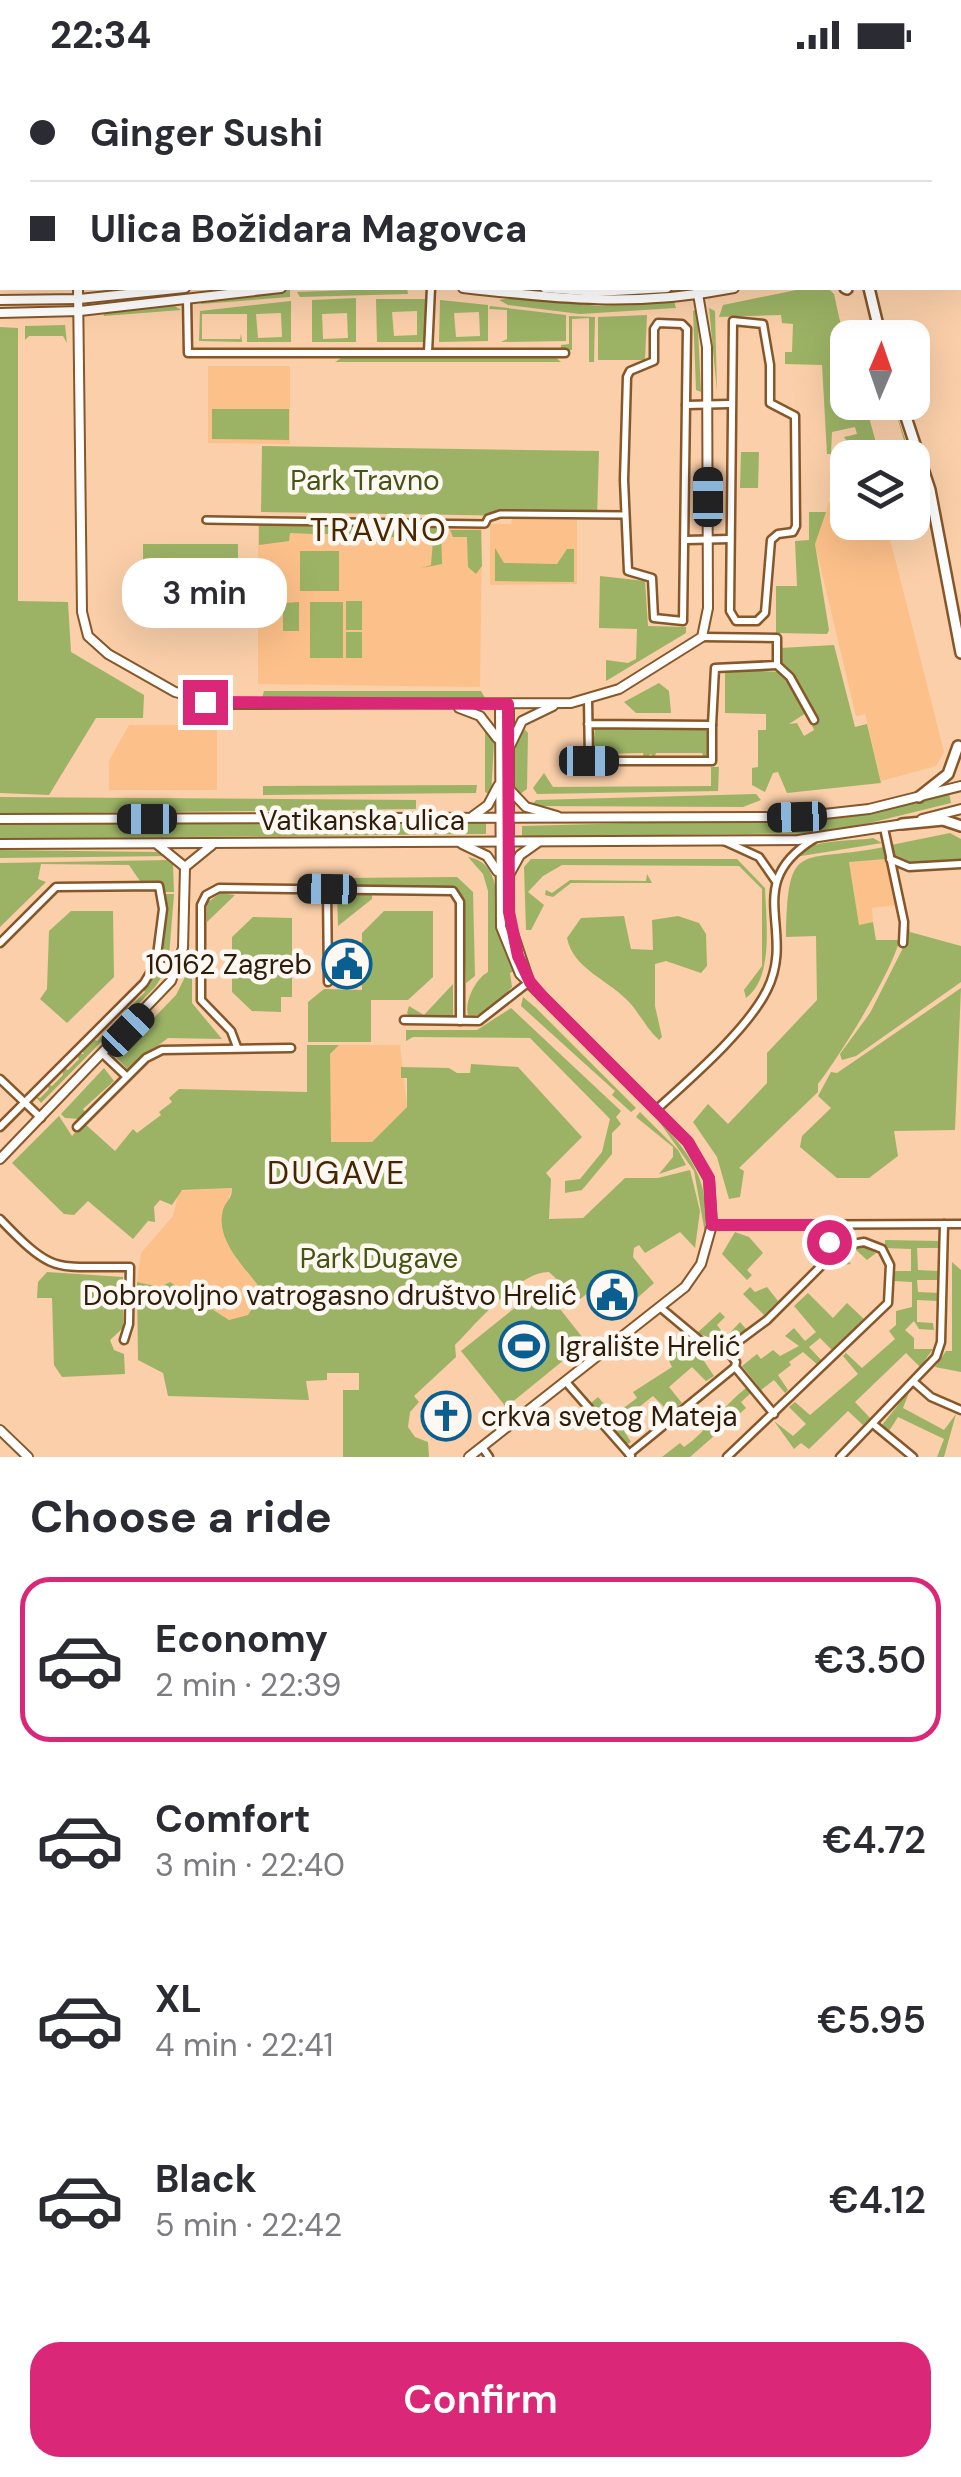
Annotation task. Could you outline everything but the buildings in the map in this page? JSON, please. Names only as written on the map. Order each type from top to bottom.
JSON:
[{"type":"main road","points":[[870,290],[877,320]]},
{"type":"main road","points":[[906,420],[930,490],[961,653]]},
{"type":"main road","points":[[920,797],[948,774],[958,746]]},
{"type":"main road","points":[[902,824],[943,820],[961,826]]},
{"type":"street","points":[[78,290],[83,618],[96,646],[168,688],[205,702],[450,706],[560,703],[588,700],[619,689],[702,638],[778,638],[777,666]]},
{"type":"street","points":[[0,300],[79,299],[167,290]]},
{"type":"street","points":[[0,312],[80,311],[262,290]]},
{"type":"street","points":[[428,352],[430,290]]},
{"type":"street","points":[[481,290],[596,302],[698,291],[707,347],[708,404],[708,608],[702,638]]},
{"type":"street","points":[[576,290],[637,290]]},
{"type":"street","points":[[187,298],[188,353],[565,353]]},
{"type":"street","points":[[761,322],[770,364],[770,403],[795,416],[798,446],[796,526],[771,540],[765,613],[760,620],[732,618],[730,539],[730,324],[761,322]]},
{"type":"street","points":[[658,324],[682,324],[687,329],[686,405],[686,616],[683,621],[656,620],[652,578],[628,572],[624,515],[628,377],[630,371],[652,365],[654,329],[658,324]]},
{"type":"street","points":[[686,405],[729,404]]},
{"type":"street","points":[[206,520],[484,524],[500,514],[624,515]]},
{"type":"street","points":[[686,540],[730,539]]},
{"type":"street","points":[[588,700],[589,761],[712,761],[715,668],[777,666],[790,677],[814,720]]},
{"type":"street","points":[[504,749],[522,721],[560,703]]},
{"type":"street","points":[[470,1457],[661,1308],[694,1276],[712,1225],[711,1190],[703,1165],[657,1108],[530,982],[510,930],[504,876],[504,704]]},
{"type":"street","points":[[450,706],[484,719],[504,749],[510,790],[505,819]]},
{"type":"street","points":[[588,724],[712,725]]},
{"type":"street","points":[[460,818],[488,805],[501,777]]},
{"type":"street","name":"Vatikanska ulica","points":[[0,819],[814,816],[961,786]]},
{"type":"street","points":[[510,790],[526,808],[571,819]]},
{"type":"street","name":"Vatikanska ulica","points":[[0,844],[814,839],[884,828],[961,809]]},
{"type":"street","points":[[884,828],[904,922],[903,943]]},
{"type":"street","points":[[657,1108],[766,993],[776,962],[775,880],[786,858],[814,839]]},
{"type":"street","points":[[723,841],[759,857],[775,880]]},
{"type":"street","points":[[457,842],[487,856],[504,876]]},
{"type":"street","points":[[504,876],[520,854],[538,842]]},
{"type":"street","points":[[184,866],[198,852],[216,843]]},
{"type":"street","points":[[0,1159],[163,992],[176,970],[184,936],[184,866],[171,851],[154,844]]},
{"type":"street","points":[[890,860],[909,867],[961,864]]},
{"type":"street","points":[[896,884],[909,867]]},
{"type":"street","points":[[0,942],[56,887],[159,886],[163,909],[156,963],[144,983],[0,1127]]},
{"type":"street","points":[[237,1047],[232,1031],[200,1000],[203,900],[218,888],[446,889],[459,896],[460,1022]]},
{"type":"street","points":[[327,889],[328,982]]},
{"type":"street","points":[[156,963],[176,970]]},
{"type":"street","points":[[404,1020],[460,1022],[486,1018],[530,982]]},
{"type":"street","points":[[77,1126],[126,1076],[162,1050],[291,1048]]},
{"type":"street","points":[[104,1055],[126,1076]]},
{"type":"street","points":[[0,1079],[41,1118]]},
{"type":"street","points":[[0,1219],[38,1259],[51,1265],[130,1267],[130,1324],[124,1340]]},
{"type":"street","points":[[840,1457],[936,1357],[941,1342],[944,1224]]},
{"type":"street","points":[[712,1225],[961,1224]]},
{"type":"street","points":[[726,1348],[750,1334],[823,1264],[829,1248],[828,1225]]},
{"type":"street","points":[[727,1457],[888,1302],[890,1266],[882,1249],[864,1242],[829,1248]]},
{"type":"street","points":[[661,1308],[697,1340],[726,1348],[736,1362],[735,1367],[774,1414]]},
{"type":"street","points":[[566,1382],[630,1456],[735,1367]]},
{"type":"street","points":[[914,1382],[931,1397],[961,1410]]},
{"type":"street","points":[[873,1424],[914,1457]]},
{"type":"street","points":[[0,1430],[28,1457]]},
{"type":"street","points":[[482,1447],[489,1457]]},
{"type":"shaded area","points":[[208,366],[290,366],[290,444],[208,443]]},
{"type":"shaded area","points":[[829,502],[830,540],[890,540],[944,752],[936,766],[881,781],[865,714],[856,716],[815,544]]},
{"type":"shaded area","points":[[512,519],[577,520],[577,584],[490,585],[490,524],[511,524]]},
{"type":"shaded area","points":[[258,522],[482,526],[480,687],[258,684]]},
{"type":"shaded area","points":[[129,725],[217,725],[217,790],[109,790],[109,761]]},
{"type":"shaded area","points":[[885,859],[897,905],[872,908],[873,922],[859,925],[849,861]]},
{"type":"shaded area","points":[[339,1045],[400,1045],[407,1107],[372,1142],[330,1142],[330,1054]]},
{"type":"shaded area","points":[[232,1188],[221,1224],[237,1260],[257,1284],[256,1302],[248,1315],[229,1320],[170,1282],[160,1287],[137,1282],[141,1253],[173,1216],[179,1191]]},
{"type":"green space","points":[[290,290],[290,297],[201,304],[201,300]]},
{"type":"green space","points":[[407,290],[408,294],[300,297],[297,292]]},
{"type":"green space","points":[[796,290],[830,290],[840,320],[830,320],[830,420],[870,420],[875,440],[846,440],[844,437],[857,434],[855,427],[832,432],[827,454],[822,365],[785,364],[785,352],[792,352],[793,324],[782,323],[781,315],[719,317],[723,305]]},
{"type":"green space","points":[[513,297],[598,306],[674,301],[676,308],[580,314],[508,305],[499,300]]},
{"type":"green space","points":[[356,298],[356,342],[312,342],[312,300]],"holes":[[[347,313],[348,338],[323,339],[322,314]]]},
{"type":"green space","points":[[376,299],[426,299],[426,342],[377,342]],"holes":[[[417,311],[417,335],[394,336],[392,312]]]},
{"type":"green space","points":[[440,300],[488,305],[488,341],[439,342]],"holes":[[[479,312],[480,336],[456,337],[454,313]]]},
{"type":"green space","points":[[291,301],[291,342],[247,342],[247,314],[202,314],[202,339],[240,339],[241,334],[242,342],[199,341],[200,311]],"holes":[[[281,313],[282,337],[258,338],[256,314]]]},
{"type":"green space","points":[[170,303],[181,310],[104,316],[103,311]]},
{"type":"green space","points":[[490,306],[566,315],[566,341],[501,342],[507,339],[507,310],[489,309]]},
{"type":"green space","points":[[709,308],[715,311],[717,392]]},
{"type":"green space","points":[[697,309],[701,392],[696,390],[693,311]]},
{"type":"green space","points":[[647,315],[645,360],[598,360],[598,317]]},
{"type":"green space","points":[[569,316],[595,317],[594,362],[589,362],[589,318],[572,319],[572,350],[561,350],[561,345],[569,344]]},
{"type":"green space","points":[[65,325],[67,343],[63,336],[29,336],[25,340],[25,326]]},
{"type":"green space","points":[[0,327],[18,328],[18,601],[68,602],[71,652],[144,695],[143,718],[96,718],[49,795],[0,793]]},
{"type":"green space","points":[[554,356],[561,362],[335,362],[343,357]]},
{"type":"green space","points":[[212,409],[289,409],[289,440],[212,439]]},
{"type":"green space","name":"Park Travno","points":[[262,446],[599,451],[597,517],[261,512]]},
{"type":"green space","points":[[741,452],[759,452],[758,488],[740,488]]},
{"type":"green space","points":[[809,512],[826,512],[815,544],[829,630],[827,634],[776,633],[776,586],[797,586],[795,541],[809,540]]},
{"type":"green space","points":[[259,524],[441,525],[442,564],[422,568],[431,565],[433,540],[406,540],[403,535],[379,540],[378,534],[350,534],[349,540],[342,540],[341,534],[320,534],[319,540],[313,540],[313,534],[290,533],[289,541],[259,545]]},
{"type":"green space","points":[[450,530],[481,530],[482,566],[476,574],[468,567],[467,537],[453,537]]},
{"type":"green space","points":[[143,544],[238,544],[238,587],[143,587]]},
{"type":"green space","points":[[495,548],[504,563],[557,564],[567,549],[574,549],[574,582],[495,581]]},
{"type":"green space","points":[[300,551],[339,551],[339,591],[300,591]]},
{"type":"green space","points":[[600,576],[645,581],[648,626],[686,627],[686,633],[606,681],[606,660],[628,663],[636,659],[637,629],[599,628]]},
{"type":"green space","points":[[346,601],[362,601],[362,630],[346,630]]},
{"type":"green space","points":[[299,602],[299,631],[283,631],[283,603]]},
{"type":"green space","points":[[310,602],[343,602],[343,658],[310,658]]},
{"type":"green space","points":[[346,632],[362,632],[362,658],[346,658]]},
{"type":"green space","points":[[834,645],[855,727],[867,724],[881,783],[787,793],[778,772],[773,773],[765,792],[752,785],[752,768],[758,767],[758,730],[766,730],[766,714],[725,713],[725,669],[781,672],[806,713],[789,724],[797,723],[804,736],[814,730],[810,721],[816,719],[780,664],[780,648]]},
{"type":"green space","points":[[659,683],[669,691],[671,713],[636,713],[624,702]]},
{"type":"green space","points":[[264,691],[481,691],[485,698],[262,698]]},
{"type":"green space","points":[[485,725],[494,742],[491,795],[485,792]]},
{"type":"green space","points":[[522,726],[528,733],[527,789],[520,794],[515,787],[514,746]]},
{"type":"green space","points":[[595,728],[703,728],[708,732],[708,753],[704,758],[702,753],[656,753],[654,759],[651,754],[644,759],[643,753],[597,754],[595,759]]},
{"type":"green space","points":[[711,767],[719,767],[718,791],[537,794],[533,788],[544,773],[553,787],[711,786]]},
{"type":"green space","points":[[477,785],[476,793],[263,795],[263,786]]},
{"type":"green space","points":[[949,793],[951,803],[829,833],[522,837],[522,826],[823,818]]},
{"type":"green space","points":[[756,794],[761,800],[743,807],[531,806],[536,800]]},
{"type":"green space","points":[[0,797],[416,800],[416,809],[0,814]]},
{"type":"green space","points":[[486,823],[486,834],[0,839],[0,824]]},
{"type":"green space","points":[[950,833],[961,839],[961,862],[905,863],[893,856],[891,845]]},
{"type":"green space","points":[[873,838],[882,843],[795,857],[819,844]]},
{"type":"green space","points":[[884,847],[891,880],[885,859],[849,862],[859,925],[873,922],[876,940],[899,940],[891,962],[853,1032],[818,1084],[818,1092],[739,1168],[744,1171],[740,1197],[729,1199],[717,1157],[693,1122],[708,1104],[728,1124],[767,1083],[767,1053],[817,1000],[816,936],[786,937],[787,905],[795,869],[816,857]]},
{"type":"green space","points":[[0,850],[159,852],[172,856],[0,858]]},
{"type":"green space","points":[[468,857],[487,867],[492,876],[501,937],[516,970],[510,973],[512,987],[493,1007],[475,1015],[468,1015],[469,997],[488,972],[488,891],[483,874]]},
{"type":"green space","points":[[531,859],[737,859],[765,888],[765,963],[755,989],[746,998],[744,990],[762,966],[762,889],[739,866],[562,865],[543,876],[528,892],[544,905],[531,930],[526,930],[524,867]]},
{"type":"green space","points":[[168,860],[173,864],[174,892],[164,892],[164,885],[142,884],[129,865],[41,864],[38,879],[46,882],[0,927],[0,863]]},
{"type":"green space","points":[[647,874],[652,883],[571,883],[553,897],[545,895],[546,890],[552,893],[570,880],[646,881]]},
{"type":"green space","points":[[457,877],[473,892],[475,976],[466,983],[463,900],[457,888],[340,885],[340,878]]},
{"type":"green space","points":[[220,893],[235,895],[207,922],[207,903]]},
{"type":"green space","points":[[337,893],[372,893],[372,899],[338,926]]},
{"type":"green space","points":[[165,894],[174,894],[169,956],[160,954]]},
{"type":"green space","points":[[906,910],[910,932],[961,946],[961,982],[856,1056],[842,1060],[840,1054],[870,1013],[904,946]]},
{"type":"green space","points":[[71,911],[113,911],[114,977],[67,1023],[40,999],[47,989],[49,931]]},
{"type":"green space","points":[[384,911],[433,911],[433,977],[408,1000],[371,1000],[371,1042],[308,1042],[308,1002],[324,989],[362,990],[362,933]]},
{"type":"green space","points":[[624,916],[631,949],[653,950],[652,920],[678,916],[699,923],[706,934],[707,966],[701,973],[666,961],[655,964],[655,1006],[662,1037],[659,1040],[621,994],[576,958],[567,938],[581,918]]},
{"type":"green space","points":[[253,917],[292,918],[292,997],[281,997],[281,1012],[252,1011],[232,992],[232,965],[238,965],[242,955],[232,954],[232,937]]},
{"type":"green space","points":[[153,971],[165,972],[155,987],[41,1103],[35,1096],[40,1098],[49,1089],[47,1084],[52,1086],[63,1075],[62,1068],[68,1070],[79,1059],[76,1054],[84,1054],[81,1049],[92,1038],[97,1041],[127,1011],[124,1007],[129,1008],[145,992],[142,988]]},
{"type":"green space","points":[[187,973],[192,974],[192,1003],[222,1039],[168,1038],[127,1069],[116,1057],[176,995]]},
{"type":"green space","points":[[453,984],[453,1016],[410,1017],[407,1013],[409,1006],[424,1015]]},
{"type":"green space","points":[[961,988],[955,1130],[894,1131],[898,1156],[869,1178],[837,1178],[800,1147],[802,1136],[831,1108],[818,1096],[831,1072],[837,1073]]},
{"type":"green space","points":[[523,997],[636,1108],[631,1112],[612,1095],[615,1091],[521,1006]]},
{"type":"green space","points":[[511,1008],[621,1111],[616,1117],[621,1124],[612,1133],[612,1154],[582,1190],[565,1193],[565,1181],[580,1179],[602,1152],[610,1119],[530,1038],[413,1037],[406,1041],[406,1030],[477,1030]]},
{"type":"green space","name":"Park Dugave","points":[[307,1045],[339,1045],[330,1054],[331,1142],[372,1142],[407,1107],[407,1078],[401,1078],[401,1067],[449,1068],[457,1073],[470,1073],[471,1064],[518,1067],[582,1137],[546,1173],[551,1179],[549,1219],[583,1218],[625,1178],[658,1178],[690,1170],[700,1211],[695,1248],[680,1232],[645,1253],[639,1245],[634,1248],[633,1257],[654,1283],[634,1301],[616,1279],[605,1287],[600,1283],[579,1300],[549,1272],[537,1274],[511,1289],[455,1345],[456,1357],[414,1396],[419,1402],[410,1412],[408,1427],[415,1437],[428,1442],[429,1457],[343,1457],[343,1390],[359,1390],[359,1373],[327,1373],[327,1380],[306,1381],[309,1400],[168,1396],[163,1373],[138,1360],[137,1282],[160,1287],[170,1282],[229,1320],[248,1315],[256,1302],[257,1284],[231,1250],[223,1230],[223,1210],[232,1188],[182,1190],[172,1205],[160,1200],[154,1207],[155,1222],[148,1221],[133,1239],[88,1201],[74,1215],[64,1214],[12,1163],[59,1116],[72,1136],[84,1123],[115,1151],[133,1129],[137,1133],[161,1115],[159,1112],[172,1102],[169,1098],[179,1089],[307,1092]]},
{"type":"green space","points":[[104,1068],[114,1081],[83,1109],[86,1113],[80,1119],[65,1118],[61,1114]]},
{"type":"green space","points":[[640,1112],[678,1150],[686,1165],[659,1174],[673,1157],[673,1147],[636,1117]]},
{"type":"green space","points":[[658,1120],[696,1170],[705,1199],[705,1233],[694,1171]]},
{"type":"green space","points":[[735,1232],[749,1237],[763,1253],[747,1270],[752,1275],[747,1280],[722,1254]]},
{"type":"green space","points":[[885,1240],[939,1241],[939,1248],[917,1248],[918,1270],[938,1271],[938,1280],[917,1280],[918,1292],[939,1293],[938,1301],[917,1300],[917,1322],[933,1323],[934,1330],[919,1329],[914,1321],[905,1330],[914,1338],[914,1349],[933,1349],[920,1367],[906,1353],[855,1402],[870,1418],[863,1425],[848,1411],[809,1449],[801,1443],[794,1449],[774,1421],[793,1436],[806,1424],[789,1407],[795,1402],[810,1415],[858,1374],[843,1356],[846,1353],[862,1368],[895,1339],[889,1331],[896,1325],[896,1311],[912,1307],[912,1282],[894,1281],[894,1271],[911,1271],[911,1249],[885,1248]]},
{"type":"green space","points":[[862,1246],[876,1253],[867,1260],[855,1249],[846,1258],[851,1264],[835,1266],[841,1249]]},
{"type":"green space","points":[[952,1262],[961,1270],[961,1372],[935,1367],[946,1351],[952,1351]]},
{"type":"green space","points":[[47,1272],[123,1277],[123,1328],[110,1340],[114,1350],[124,1354],[125,1374],[62,1377],[54,1365],[52,1298],[37,1298],[38,1282]]},
{"type":"green space","name":"Igralište Hrelić","points":[[542,1286],[586,1342],[506,1407],[461,1351]]},
{"type":"green space","points":[[750,1287],[755,1292],[767,1287],[778,1301],[764,1315],[743,1294]]},
{"type":"green space","points":[[808,1293],[833,1318],[847,1303],[865,1320],[833,1351],[820,1338],[809,1347],[822,1361],[819,1366],[803,1352],[789,1362],[791,1365],[778,1375],[788,1390],[785,1393],[774,1380],[761,1390],[742,1366],[757,1354],[761,1359],[773,1350],[780,1356],[799,1346],[785,1336],[794,1328],[805,1341],[816,1332],[794,1306]]},
{"type":"green space","points":[[720,1312],[725,1317],[717,1325],[726,1337],[740,1322],[747,1330],[725,1343],[697,1333]]},
{"type":"green space","points":[[681,1335],[701,1349],[702,1358],[714,1376],[706,1381],[692,1367],[669,1387],[682,1403],[670,1413],[653,1396],[619,1423],[631,1442],[626,1445],[591,1403],[598,1397],[614,1415],[637,1398],[633,1392],[672,1367],[667,1356]]},
{"type":"green space","points":[[746,1388],[752,1392],[741,1402],[746,1408],[690,1457],[662,1457],[680,1443],[684,1447],[692,1441]]},
{"type":"green space","points":[[910,1390],[903,1408],[944,1430],[956,1414],[944,1457],[937,1457],[944,1439],[898,1417],[889,1431],[882,1425]]},
{"type":"place","name":"10162 Zagreb","points":[[347,964]]},
{"type":"place","name":"Dobrovoljno vatrogasno društvo Hrelić","points":[[612,1295]]},
{"type":"place","name":"Igralište Hrelić","points":[[524,1346]]},
{"type":"place","name":"crkva svetog Mateja","points":[[446,1416]]},
{"type":"district","name":"TRAVNO","points":[[379,530]]},
{"type":"district","name":"DUGAVE","points":[[337,1173]]},
{"type":"route","points":[[205,702],[508,704],[509,920],[514,945],[530,982],[688,1142],[709,1178],[712,1225],[828,1225],[829,1242]]}]
